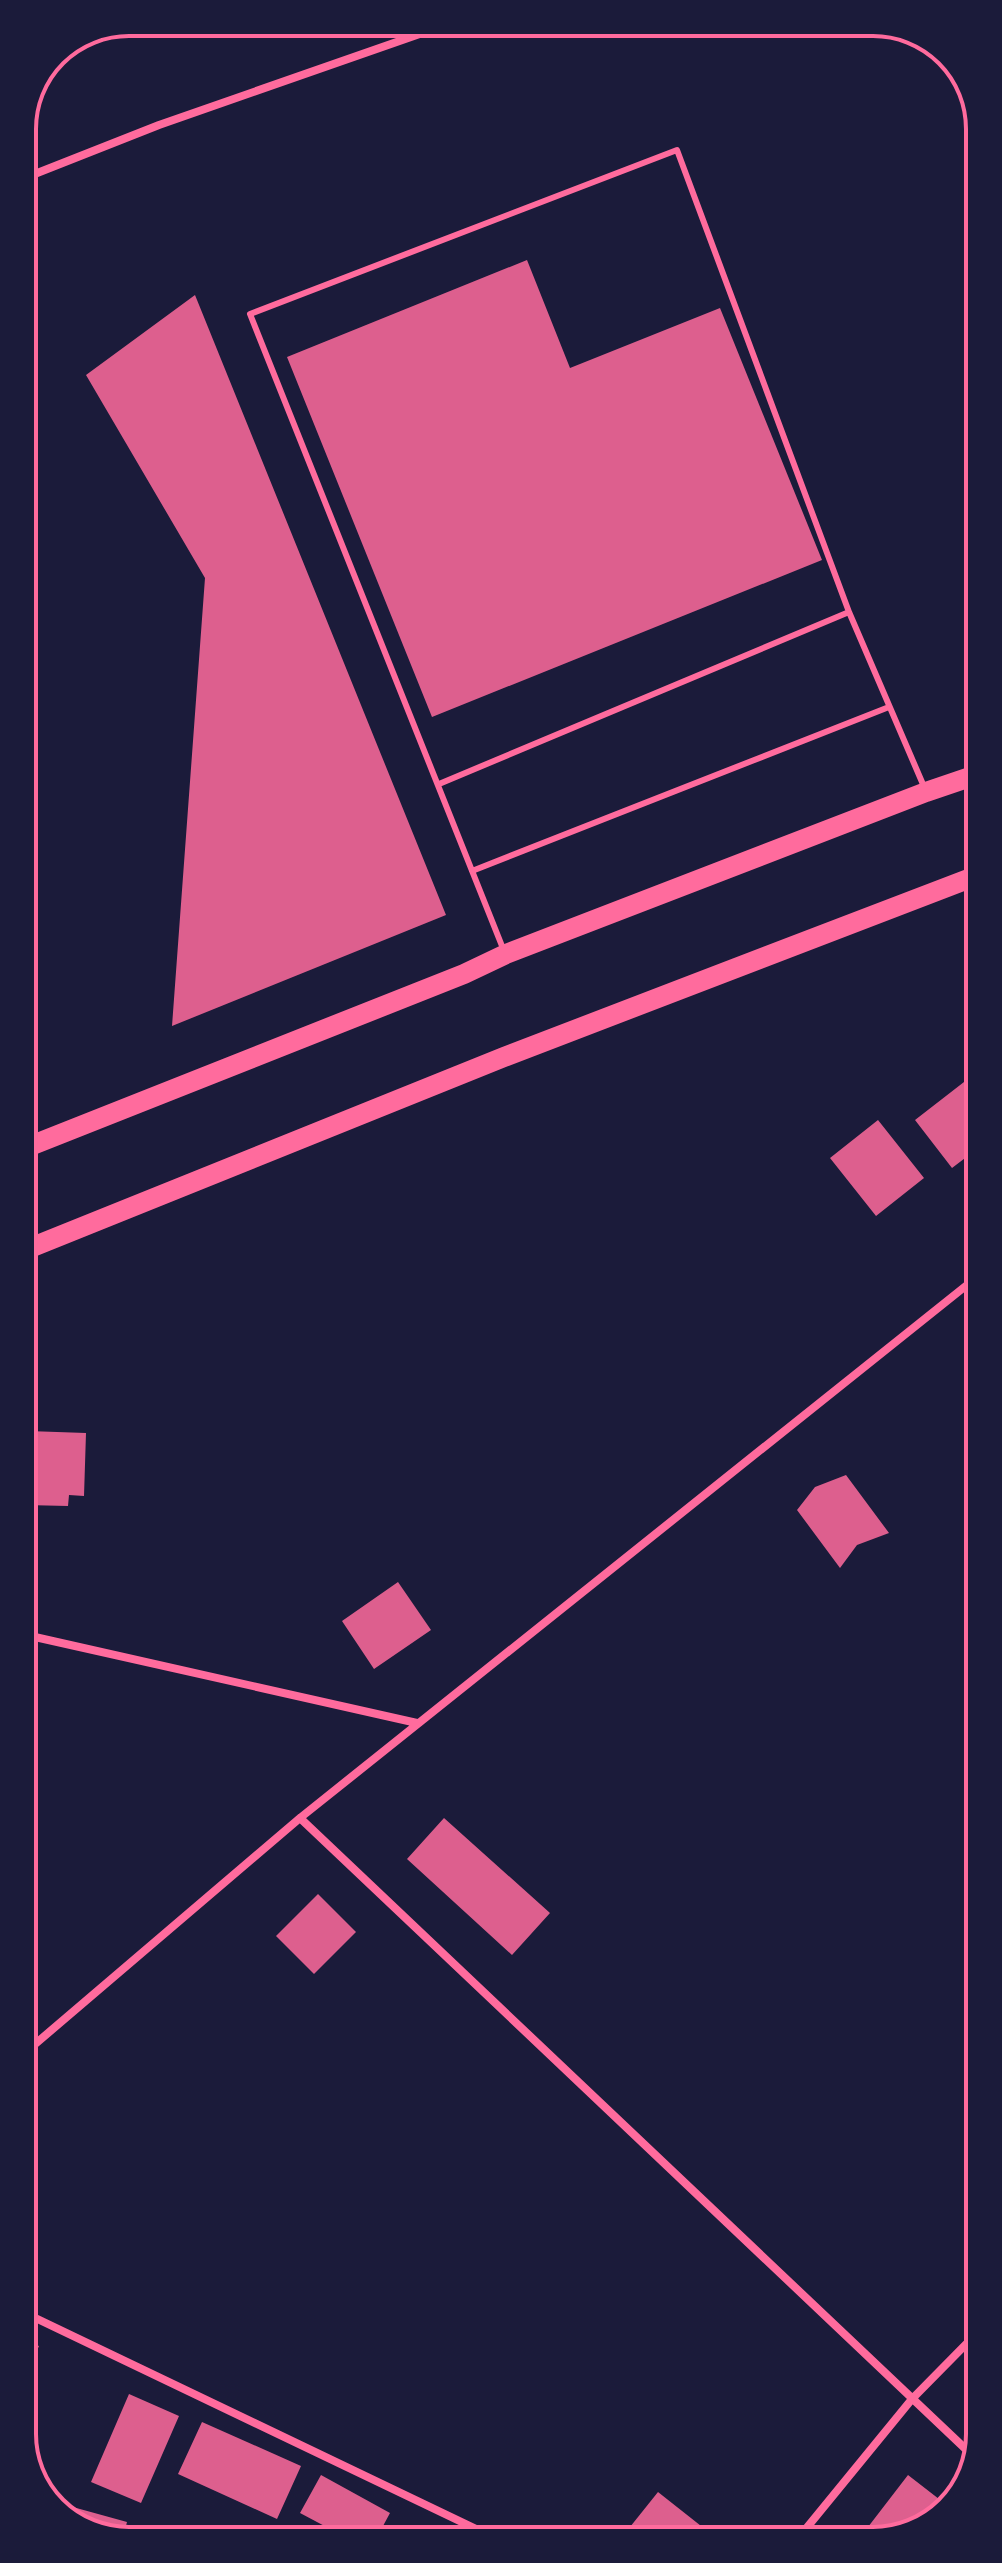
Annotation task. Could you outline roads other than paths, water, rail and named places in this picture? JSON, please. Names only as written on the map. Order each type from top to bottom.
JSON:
[{"type":"main road","points":[[36,1144],[464,974],[506,954],[966,778]]},
{"type":"main road","points":[[36,1246],[504,1057],[966,880]]},
{"type":"street","points":[[36,173],[159,125],[414,36]]},
{"type":"street","points":[[36,2043],[300,1818],[966,1286]]},
{"type":"street","points":[[36,1637],[417,1723]]},
{"type":"street","points":[[300,1818],[965,2448]]},
{"type":"street","points":[[36,2318],[472,2527]]},
{"type":"street","points":[[807,2527],[912,2399],[966,2344]]},
{"type":"lane","points":[[506,954],[250,314],[677,150],[849,612],[926,792]]},
{"type":"lane","points":[[439,784],[849,612]]},
{"type":"lane","points":[[472,871],[889,707]]}]
